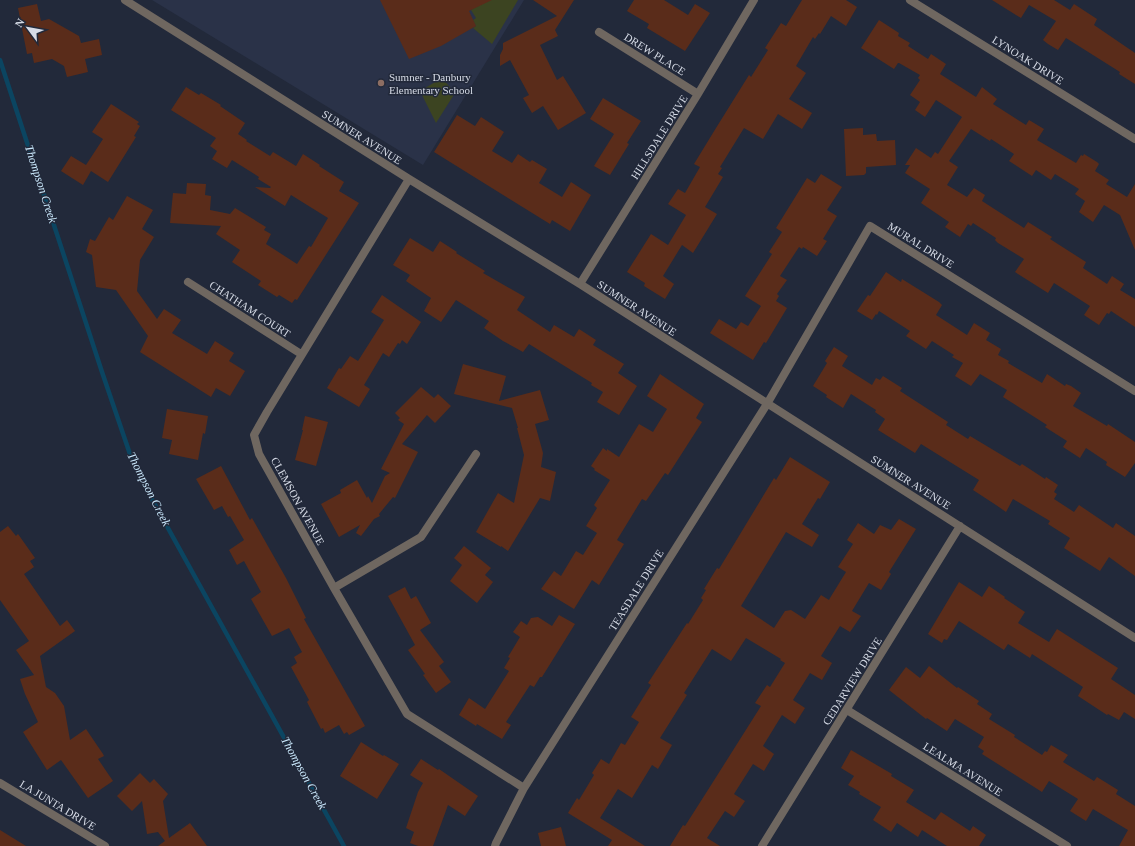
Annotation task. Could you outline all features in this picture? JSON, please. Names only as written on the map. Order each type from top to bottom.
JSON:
[{"type":"street","name":"SUMNER AVENUE","points":[[126,0],[409,179],[580,284],[1135,638]]},
{"type":"street","name":"HILLSDALE DRIVE","points":[[580,284],[698,94],[754,0]]},
{"type":"street","name":"LYNOAK DRIVE","points":[[910,0],[1135,139]]},
{"type":"street","name":"DREW PLACE","points":[[599,32],[698,94]]},
{"type":"street","name":"CLEMSON AVENUE","points":[[409,179],[301,354],[254,435],[259,454],[407,714],[524,788]]},
{"type":"street","name":"MURAL DRIVE","points":[[767,404],[870,226],[1135,391]]},
{"type":"street","name":"CHATHAM COURT","points":[[188,282],[301,354]]},
{"type":"street","name":"TEASDALE DRIVE","points":[[495,846],[524,788],[767,404]]},
{"type":"street","points":[[334,588],[421,536],[476,454]]},
{"type":"street","name":"CEDARVIEW DRIVE","points":[[762,846],[960,526]]},
{"type":"street","name":"LEALMA AVENUE","points":[[847,710],[1067,846]]},
{"type":"street","name":"LA JUNTA DRIVE","points":[[0,783],[105,846]]},
{"type":"shaded area","name":"Sumner - Danbury Elementary School","points":[[152,0],[524,0],[423,165]]},
{"type":"green space","points":[[485,0],[518,0],[492,44],[473,28],[476,26],[473,20],[476,18],[471,10]]},
{"type":"green space","points":[[442,78],[455,93],[436,123],[420,91]]},
{"type":"building","points":[[380,0],[492,0],[469,11],[476,26],[441,46],[409,59]]},
{"type":"building","points":[[533,0],[574,0],[555,30],[558,36],[540,45],[557,80],[563,76],[586,113],[558,130],[543,106],[532,113],[523,98],[529,95],[510,60],[500,66],[500,55],[503,49],[503,43],[557,16]]},
{"type":"building","points":[[634,0],[664,0],[688,15],[695,4],[710,13],[685,51],[647,28],[649,24],[627,11]]},
{"type":"building","points":[[802,0],[846,0],[857,7],[846,26],[831,16],[820,34],[819,33],[815,39],[813,37],[796,66],[806,73],[789,99],[812,113],[802,129],[778,114],[763,139],[744,128],[720,167],[722,168],[718,174],[723,177],[705,207],[717,214],[693,253],[682,245],[663,276],[674,284],[665,299],[644,286],[645,283],[627,272],[651,234],[668,245],[686,215],[668,204],[678,189],[685,193],[700,167],[694,164],[749,75],[751,77],[768,50],[765,48],[781,23],[786,26]]},
{"type":"building","points":[[992,0],[1054,0],[1070,10],[1074,4],[1097,19],[1094,25],[1135,53],[1135,84],[1119,74],[1120,72],[1066,38],[1058,50],[1048,44],[1043,40],[1056,21],[1029,5],[1021,18]]},
{"type":"building","points":[[37,4],[41,21],[49,19],[79,36],[81,43],[99,39],[102,55],[85,59],[88,72],[67,77],[64,66],[52,59],[34,63],[32,53],[27,54],[18,8]]},
{"type":"building","points":[[879,20],[899,33],[898,36],[910,43],[908,46],[928,59],[931,54],[946,64],[940,74],[976,97],[982,87],[997,99],[993,104],[1026,125],[1029,120],[1044,129],[1037,140],[1076,163],[1081,155],[1083,156],[1084,154],[1097,162],[1099,164],[1095,171],[1109,180],[1106,184],[1127,197],[1135,184],[1135,250],[1120,215],[1104,205],[1093,222],[1079,212],[1085,201],[1075,194],[1079,189],[1055,174],[1051,180],[1036,170],[1032,176],[1009,161],[1014,154],[991,139],[990,141],[971,129],[949,161],[958,167],[947,185],[967,197],[974,188],[985,195],[982,201],[1024,228],[1028,222],[1052,237],[1050,239],[1086,262],[1083,268],[1107,284],[1112,276],[1124,284],[1120,290],[1135,299],[1135,327],[1111,311],[1109,314],[1107,313],[1099,325],[1084,315],[1090,306],[1054,283],[1048,293],[1015,272],[1024,259],[998,243],[995,240],[996,238],[973,223],[971,226],[968,224],[960,237],[945,227],[949,222],[921,203],[930,189],[905,173],[910,165],[905,165],[916,148],[931,158],[935,152],[938,154],[962,117],[936,100],[925,117],[915,110],[920,102],[910,95],[920,80],[918,78],[920,75],[899,63],[894,69],[861,48]]},
{"type":"building","points":[[186,87],[199,95],[201,93],[221,105],[220,106],[245,123],[238,134],[247,140],[246,141],[270,156],[273,152],[296,166],[303,154],[344,182],[339,191],[359,203],[297,300],[295,299],[292,303],[279,295],[277,297],[258,285],[261,281],[232,262],[240,250],[216,234],[221,226],[170,223],[173,193],[186,194],[187,183],[206,184],[205,195],[211,196],[210,210],[230,214],[235,208],[266,227],[264,230],[271,234],[266,244],[297,264],[309,246],[311,247],[328,218],[291,195],[285,206],[255,187],[271,187],[258,179],[259,177],[232,160],[227,168],[212,159],[217,151],[210,146],[216,138],[171,110]]},
{"type":"building","points":[[603,98],[641,121],[610,175],[594,166],[614,134],[590,119]]},
{"type":"building","points":[[111,104],[139,122],[137,124],[140,126],[134,136],[136,137],[108,182],[91,171],[83,185],[61,171],[71,156],[86,165],[103,139],[92,132]]},
{"type":"building","points":[[457,115],[475,126],[481,117],[504,132],[492,151],[512,163],[518,154],[530,162],[532,160],[547,169],[539,183],[562,197],[571,182],[591,195],[570,231],[552,220],[550,224],[434,152]]},
{"type":"building","points":[[863,128],[863,135],[876,134],[877,141],[895,140],[896,165],[866,167],[866,173],[864,175],[846,176],[844,129]]},
{"type":"building","points":[[821,174],[842,187],[827,210],[837,216],[823,239],[827,241],[817,256],[803,247],[802,249],[799,247],[780,276],[787,280],[777,294],[779,296],[776,301],[787,308],[766,343],[764,342],[753,360],[710,333],[719,319],[736,329],[741,322],[748,326],[761,306],[745,296],[772,254],[769,252],[782,232],[776,228],[807,178],[815,183]]},
{"type":"building","points":[[127,196],[153,210],[142,229],[154,237],[140,260],[137,291],[157,319],[164,309],[181,320],[172,333],[207,354],[215,341],[234,353],[229,361],[245,371],[230,396],[216,388],[211,397],[140,352],[148,336],[116,290],[96,287],[92,255],[86,252],[90,239],[95,241],[109,217],[113,220]]},
{"type":"building","points":[[410,238],[433,252],[440,241],[485,271],[483,273],[525,297],[517,310],[550,332],[554,325],[574,337],[579,329],[596,340],[593,345],[624,364],[618,373],[637,386],[619,415],[597,402],[603,392],[591,385],[592,383],[529,344],[523,352],[503,341],[484,328],[489,321],[456,300],[441,322],[424,311],[431,298],[406,281],[410,275],[393,265]]},
{"type":"building","points":[[886,272],[901,282],[902,279],[939,302],[942,305],[936,315],[967,335],[974,323],[990,333],[986,340],[1001,349],[998,355],[1009,361],[1008,363],[1042,383],[1047,374],[1065,386],[1066,384],[1071,386],[1081,393],[1073,406],[1107,426],[1108,424],[1135,442],[1135,463],[1125,477],[1106,465],[1107,462],[1086,448],[1080,458],[1063,447],[1067,441],[1045,427],[1047,425],[1003,397],[1007,390],[980,374],[971,386],[955,376],[963,363],[952,357],[954,355],[932,341],[926,349],[906,336],[910,331],[879,311],[872,320],[857,311],[868,295],[870,296]]},
{"type":"building","points":[[382,295],[421,322],[407,344],[402,340],[400,344],[398,343],[389,357],[383,353],[364,385],[370,389],[359,407],[327,388],[339,368],[341,369],[350,356],[358,361],[384,320],[371,312]]},
{"type":"building","points":[[834,347],[848,356],[842,366],[872,385],[876,378],[880,380],[883,376],[902,388],[900,391],[948,422],[946,425],[968,439],[970,436],[1020,466],[1022,464],[1045,479],[1046,477],[1058,485],[1054,492],[1057,494],[1054,499],[1074,512],[1079,505],[1113,528],[1116,523],[1135,536],[1135,576],[1109,557],[1100,571],[1064,548],[1070,538],[1048,524],[1050,521],[1013,499],[1006,512],[973,490],[979,480],[921,444],[915,453],[878,430],[885,419],[875,412],[876,410],[851,394],[843,408],[826,397],[827,395],[813,386],[827,363],[825,361]]},
{"type":"building","points":[[463,364],[506,376],[499,401],[540,390],[549,420],[535,424],[543,453],[541,467],[556,472],[550,501],[540,498],[508,551],[476,532],[498,493],[514,503],[524,455],[518,428],[512,408],[454,394]]},
{"type":"building","points":[[660,374],[704,404],[696,418],[702,422],[668,475],[665,473],[646,501],[642,499],[617,540],[624,544],[599,585],[592,580],[574,609],[541,589],[554,571],[561,576],[576,551],[583,555],[597,533],[586,526],[597,508],[594,505],[610,480],[594,470],[595,469],[591,466],[603,448],[619,457],[639,424],[653,432],[667,409],[647,396]]},
{"type":"building","points":[[421,387],[434,398],[438,394],[451,406],[435,423],[427,415],[402,444],[418,452],[395,498],[393,497],[379,514],[380,516],[374,519],[361,536],[356,533],[360,525],[339,537],[321,504],[341,493],[340,490],[357,480],[367,498],[368,496],[372,503],[385,476],[390,473],[381,469],[404,424],[398,420],[400,418],[395,413]]},
{"type":"building","points":[[167,409],[208,416],[198,460],[169,454],[172,440],[162,438]]},
{"type":"building","points":[[305,416],[328,422],[316,466],[295,460]]},
{"type":"building","points":[[790,457],[830,482],[802,524],[819,535],[812,547],[786,532],[741,606],[774,628],[785,611],[791,610],[805,619],[821,595],[829,600],[846,572],[838,567],[853,544],[847,540],[858,523],[874,534],[880,525],[891,530],[899,519],[916,529],[889,572],[891,574],[881,590],[869,583],[852,611],[861,616],[850,632],[840,626],[821,656],[832,663],[822,680],[810,673],[793,700],[805,708],[795,724],[782,715],[763,746],[774,754],[764,771],[753,764],[734,794],[745,801],[734,817],[725,811],[707,838],[720,846],[670,846],[683,825],[685,826],[761,706],[755,703],[767,685],[770,687],[785,663],[780,660],[781,659],[746,638],[731,661],[712,649],[684,693],[687,695],[660,738],[672,745],[658,769],[652,765],[632,798],[618,789],[600,818],[645,846],[608,846],[612,840],[568,813],[577,798],[579,800],[594,775],[592,773],[601,759],[609,764],[621,743],[625,745],[639,722],[631,717],[651,685],[648,683],[703,600],[701,598],[706,590],[704,589],[717,568],[719,569],[774,478],[776,480]]},
{"type":"building","points":[[221,466],[250,520],[252,518],[286,578],[306,618],[304,619],[365,726],[349,735],[347,732],[344,734],[339,725],[325,733],[323,728],[321,729],[307,702],[309,700],[291,667],[297,663],[294,657],[302,652],[289,628],[272,636],[251,599],[261,592],[244,561],[237,565],[229,550],[244,540],[230,516],[228,517],[222,506],[214,510],[196,479]]},
{"type":"building","points":[[8,526],[16,536],[18,534],[35,558],[30,561],[34,567],[24,574],[60,626],[67,620],[75,631],[40,656],[46,687],[55,693],[64,706],[70,740],[86,729],[103,754],[104,756],[98,759],[113,781],[88,798],[61,760],[47,770],[23,732],[38,722],[20,679],[34,675],[16,650],[29,641],[0,600],[0,532]]},
{"type":"building","points":[[464,546],[491,568],[485,575],[493,582],[477,603],[450,581],[462,565],[454,558]]},
{"type":"building","points":[[959,582],[982,597],[989,586],[1025,612],[1018,623],[1049,642],[1057,629],[1118,668],[1111,679],[1135,695],[1135,719],[1124,712],[1119,720],[1108,714],[1107,715],[1078,696],[1083,687],[1032,654],[1030,658],[1008,644],[1004,650],[959,621],[947,640],[944,639],[942,643],[928,634]]},
{"type":"building","points":[[405,587],[411,599],[416,596],[431,623],[420,630],[444,662],[439,666],[451,682],[436,693],[408,650],[415,645],[388,596]]},
{"type":"building","points":[[559,615],[575,624],[542,677],[540,677],[534,687],[530,685],[506,722],[511,725],[502,739],[477,724],[476,726],[459,715],[469,698],[485,709],[509,671],[504,668],[510,658],[508,657],[520,637],[513,632],[521,621],[527,625],[531,618],[538,617],[552,626]]},
{"type":"building","points":[[929,666],[957,688],[958,687],[979,701],[977,704],[992,714],[989,719],[1015,735],[1014,737],[1042,755],[1045,751],[1047,752],[1051,745],[1068,755],[1063,762],[1094,781],[1097,777],[1118,790],[1116,794],[1135,806],[1135,846],[1119,846],[1128,830],[1093,809],[1086,821],[1070,811],[1078,799],[1049,781],[1042,792],[982,754],[984,751],[978,747],[984,737],[955,719],[947,731],[927,718],[926,719],[889,690],[906,667],[920,678]]},
{"type":"building","points":[[361,742],[399,764],[377,799],[340,776]]},
{"type":"building","points":[[851,750],[892,774],[891,776],[914,790],[906,802],[935,820],[941,812],[970,831],[973,826],[986,835],[979,846],[947,846],[922,830],[918,837],[897,823],[891,832],[873,820],[881,807],[859,794],[860,792],[848,785],[854,776],[841,768]]},
{"type":"building","points":[[421,759],[438,770],[439,769],[478,796],[465,816],[448,805],[433,846],[418,846],[410,843],[414,832],[406,828],[418,792],[423,783],[410,775]]},
{"type":"building","points":[[140,773],[150,783],[154,779],[168,794],[163,801],[169,838],[190,823],[207,846],[158,846],[165,841],[158,832],[147,834],[142,801],[132,811],[117,796]]},
{"type":"building","points":[[561,827],[566,846],[541,846],[538,833]]},
{"type":"building","points":[[0,830],[26,846],[0,846]]},
{"type":"waterway","name":"Thompson Creek","points":[[0,60],[132,460],[153,501],[344,846]]},
{"type":"place","name":"Sumner - Danbury Elementary School","points":[[381,83]]}]
